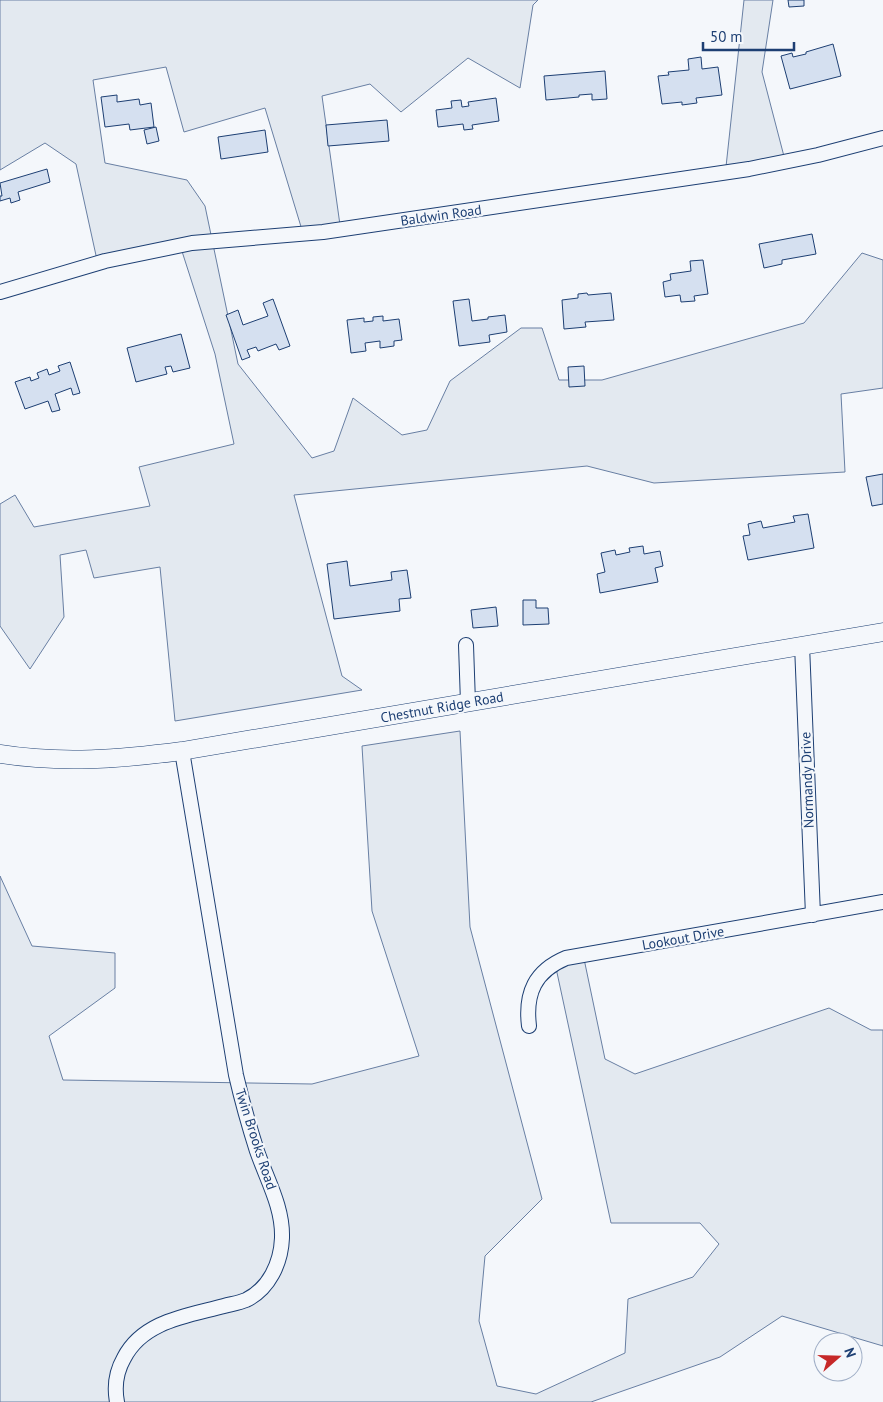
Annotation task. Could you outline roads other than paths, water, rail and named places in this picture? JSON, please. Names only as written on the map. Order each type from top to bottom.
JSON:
[{"type":"main road","name":"Chestnut Ridge Road","points":[[0,754],[48,759],[90,760],[131,758],[182,751],[883,632]]},
{"type":"street","name":"Baldwin Road","points":[[0,292],[105,261],[192,243],[323,232],[730,172],[818,155],[883,138]]},
{"type":"street","points":[[466,645],[468,703]]},
{"type":"street","name":"Normandy Drive","points":[[802,645],[813,915]]},
{"type":"street","name":"Twin Brooks Road","points":[[117,1402],[115,1391],[120,1365],[127,1351],[137,1339],[150,1329],[164,1322],[246,1300],[258,1292],[268,1282],[275,1270],[282,1238],[282,1221],[278,1204],[255,1144],[244,1110],[236,1075],[182,751]]},
{"type":"street","name":"Lookout Drive","points":[[529,1026],[528,1004],[530,993],[536,981],[544,971],[566,958],[883,902]]}]
